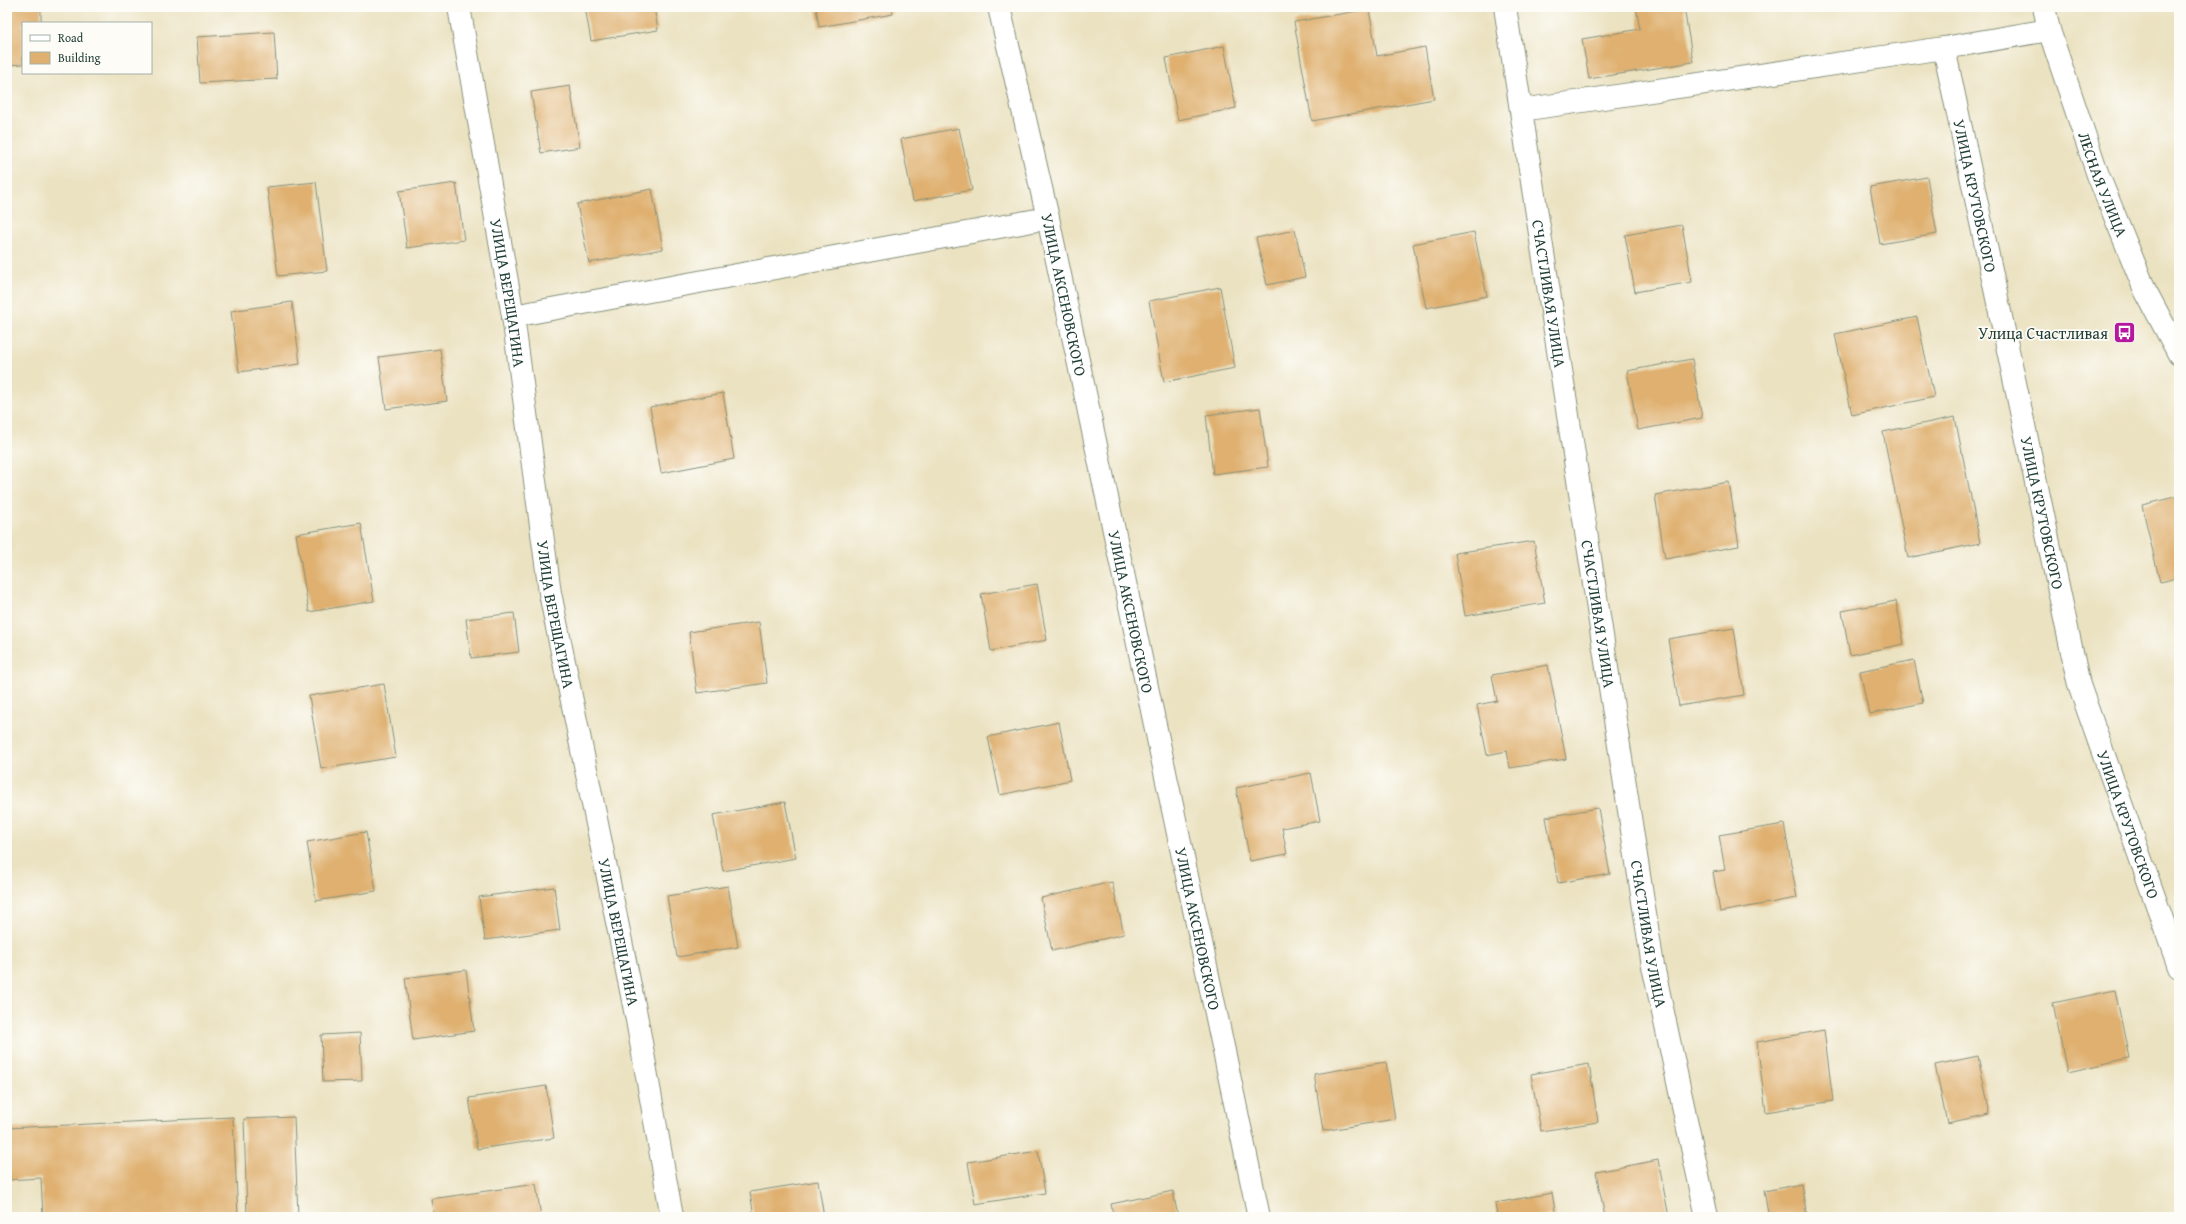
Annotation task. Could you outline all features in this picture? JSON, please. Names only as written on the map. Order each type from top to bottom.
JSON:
[{"type":"street","name":"УЛИЦА ВЕРЕЩАГИНА","points":[[459,7],[512,316],[550,593],[636,1020],[672,1217]]},
{"type":"street","name":"УЛИЦА АКСЕНОВСКОГО","points":[[999,7],[1048,218],[1259,1217]]},
{"type":"street","name":"СЧАСТЛИВАЯ УЛИЦА","points":[[1504,7],[1653,966],[1707,1217]]},
{"type":"street","name":"ЛЕСНАЯ УЛИЦА","points":[[2044,7],[2049,30],[2098,175],[2145,290],[2179,354]]},
{"type":"street","points":[[1521,110],[1944,48],[2049,30]]},
{"type":"street","name":"УЛИЦА КРУТОВСКОГО","points":[[1944,48],[2079,685],[2179,967]]},
{"type":"street","points":[[512,316],[1048,218]]},
{"type":"building","points":[[7,7],[41,7],[41,22],[22,22],[22,64],[7,65]]},
{"type":"building","points":[[585,7],[654,7],[658,30],[591,41]]},
{"type":"building","points":[[816,7],[892,7],[893,14],[819,27]]},
{"type":"building","points":[[1636,7],[1684,7],[1693,62],[1589,79],[1582,39],[1640,29]]},
{"type":"building","points":[[1369,9],[1377,56],[1425,47],[1434,99],[1312,121],[1294,22]]},
{"type":"building","points":[[274,32],[277,79],[200,83],[197,37]]},
{"type":"building","points":[[1224,46],[1236,108],[1178,120],[1166,58]]},
{"type":"building","points":[[570,86],[580,147],[541,153],[531,92]]},
{"type":"building","points":[[959,128],[972,190],[913,201],[901,139]]},
{"type":"building","points":[[1927,177],[1937,234],[1880,244],[1870,187]]},
{"type":"building","points":[[316,182],[327,271],[278,276],[267,187]]},
{"type":"building","points":[[456,183],[464,240],[407,248],[399,191]]},
{"type":"building","points":[[652,189],[663,249],[589,263],[577,204]]},
{"type":"building","points":[[1682,225],[1692,282],[1635,292],[1625,235]]},
{"type":"building","points":[[1295,230],[1305,277],[1267,285],[1256,238]]},
{"type":"building","points":[[1474,232],[1487,296],[1426,308],[1413,244]]},
{"type":"building","points":[[1220,287],[1235,368],[1164,382],[1149,301]]},
{"type":"building","points":[[292,302],[300,364],[239,372],[231,311]]},
{"type":"building","points":[[1917,317],[1934,397],[1852,415],[1835,334]]},
{"type":"building","points":[[440,349],[447,401],[386,409],[379,357]]},
{"type":"building","points":[[1692,359],[1702,418],[1638,430],[1627,371]]},
{"type":"building","points":[[723,393],[734,459],[661,473],[650,407]]},
{"type":"building","points":[[1260,408],[1268,467],[1213,474],[1206,415]]},
{"type":"building","points":[[1955,417],[1980,543],[1908,558],[1883,432]]},
{"type":"building","points":[[1729,482],[1739,546],[1665,559],[1655,495]]},
{"type":"building","points":[[2179,496],[2179,578],[2160,582],[2142,505]]},
{"type":"building","points":[[361,523],[374,601],[309,612],[296,534]]},
{"type":"building","points":[[1534,541],[1545,603],[1465,616],[1455,553]]},
{"type":"building","points":[[1037,584],[1047,640],[991,651],[981,594]]},
{"type":"building","points":[[1896,601],[1904,644],[1850,655],[1842,611]]},
{"type":"building","points":[[514,613],[519,652],[471,658],[466,619]]},
{"type":"building","points":[[759,622],[767,683],[697,693],[689,632]]},
{"type":"building","points":[[1734,628],[1744,695],[1679,706],[1668,639]]},
{"type":"building","points":[[1914,660],[1923,703],[1869,714],[1860,671]]},
{"type":"building","points":[[1548,665],[1566,759],[1510,768],[1507,751],[1487,755],[1477,705],[1497,701],[1492,675]]},
{"type":"building","points":[[384,684],[396,757],[321,769],[309,696]]},
{"type":"building","points":[[1059,722],[1070,780],[1000,795],[988,737]]},
{"type":"building","points":[[1311,773],[1320,821],[1282,828],[1287,854],[1250,861],[1236,788]]},
{"type":"building","points":[[785,802],[796,858],[723,871],[713,815]]},
{"type":"building","points":[[1598,808],[1610,874],[1558,883],[1546,817]]},
{"type":"building","points":[[1784,824],[1797,898],[1720,912],[1713,872],[1725,870],[1719,835]]},
{"type":"building","points":[[366,832],[376,891],[316,901],[307,842]]},
{"type":"building","points":[[1112,882],[1124,934],[1052,951],[1041,898]]},
{"type":"building","points":[[728,886],[738,947],[677,957],[667,896]]},
{"type":"building","points":[[554,887],[560,930],[485,940],[479,897]]},
{"type":"building","points":[[466,970],[474,1031],[413,1040],[405,978]]},
{"type":"building","points":[[2115,990],[2129,1058],[2067,1072],[2053,1003]]},
{"type":"building","points":[[1824,1030],[1833,1101],[1766,1112],[1757,1042]]},
{"type":"building","points":[[360,1033],[362,1081],[323,1082],[321,1035]]},
{"type":"building","points":[[1978,1056],[1990,1114],[1947,1123],[1935,1065]]},
{"type":"building","points":[[1386,1062],[1395,1119],[1323,1131],[1314,1074]]},
{"type":"building","points":[[1589,1064],[1598,1122],[1541,1131],[1531,1074]]},
{"type":"building","points":[[546,1086],[554,1138],[477,1149],[469,1098]]},
{"type":"building","points":[[233,1117],[238,1217],[43,1217],[41,1178],[7,1180],[7,1128]]},
{"type":"building","points":[[294,1117],[298,1217],[247,1217],[244,1119]]},
{"type":"building","points":[[1038,1151],[1045,1193],[975,1204],[968,1162]]},
{"type":"building","points":[[1658,1160],[1669,1217],[1605,1217],[1596,1172]]},
{"type":"building","points":[[818,1181],[824,1217],[754,1217],[750,1192]]},
{"type":"building","points":[[536,1184],[541,1217],[434,1217],[431,1199]]},
{"type":"building","points":[[1801,1184],[1807,1217],[1769,1217],[1764,1191]]},
{"type":"building","points":[[1173,1191],[1178,1217],[1114,1217],[1111,1204]]},
{"type":"building","points":[[1552,1193],[1556,1217],[1497,1217],[1495,1203]]},
{"type":"place","name":"Улица Счастливая","points":[[2124,333]]}]
